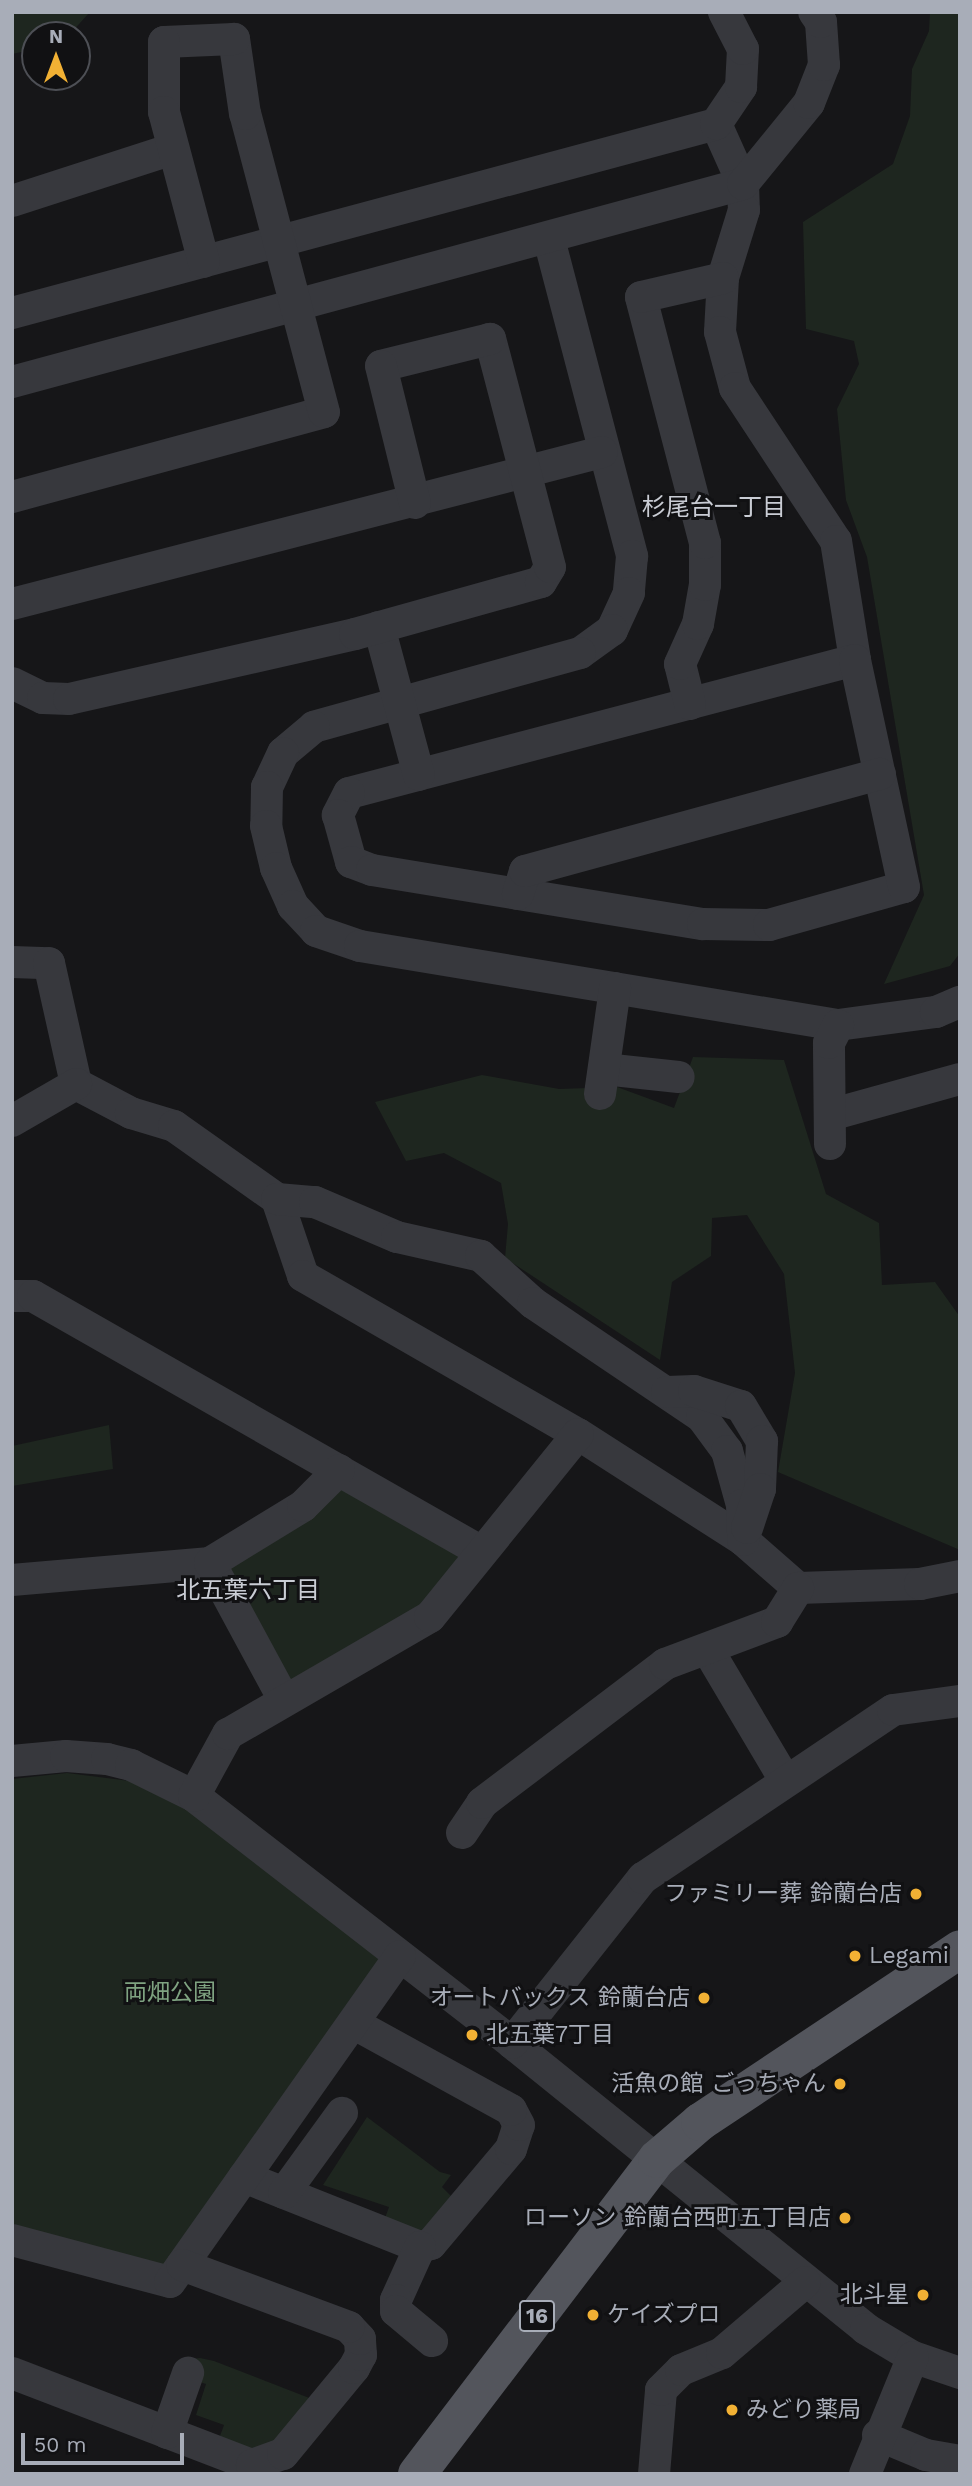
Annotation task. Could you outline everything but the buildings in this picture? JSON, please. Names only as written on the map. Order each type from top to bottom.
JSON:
[{"type":"main road","name":"16","points":[[418,2474],[657,2159],[700,2122],[960,1949]]},
{"type":"street","points":[[12,313],[716,124],[741,87],[743,50],[724,12]]},
{"type":"street","points":[[12,382],[549,239],[743,184],[809,103],[824,65],[821,22],[814,12]]},
{"type":"street","points":[[12,497],[324,412],[292,306],[245,114],[234,39],[164,42],[164,112],[204,262]]},
{"type":"street","points":[[716,124],[743,184],[744,210],[723,278],[720,332],[735,388],[836,541],[855,660],[904,887],[769,925],[703,924],[372,870],[351,862],[338,815],[349,793],[855,660]]},
{"type":"street","points":[[12,201],[173,149]]},
{"type":"street","points":[[549,239],[602,452],[632,556],[629,593],[612,630],[580,653],[314,727],[283,753],[267,787],[266,826],[276,868],[293,906],[316,931],[360,946],[838,1024],[936,1012],[960,1002]]},
{"type":"street","points":[[690,704],[680,664],[698,624],[705,585],[705,543],[641,297],[723,278]]},
{"type":"street","points":[[12,684],[43,698],[69,699],[379,627],[541,582],[550,568],[490,339],[381,366],[415,503]]},
{"type":"street","points":[[12,604],[415,503],[602,452]]},
{"type":"street","points":[[379,627],[419,775]]},
{"type":"street","points":[[518,894],[525,871],[880,774]]},
{"type":"street","points":[[12,962],[49,963],[76,1084],[131,1113],[174,1126],[277,1199],[315,1202],[397,1237],[481,1256],[533,1303],[662,1392],[694,1391],[741,1406],[762,1441],[760,1489],[743,1540]]},
{"type":"street","points":[[615,988],[602,1081],[679,1077]]},
{"type":"street","points":[[838,1024],[828,1042],[830,1129],[960,1079]]},
{"type":"street","points":[[12,1121],[76,1084]]},
{"type":"street","points":[[277,1199],[303,1276],[578,1434],[743,1540],[797,1588],[920,1584],[960,1576]]},
{"type":"street","points":[[12,1296],[33,1296],[480,1551]]},
{"type":"street","points":[[194,1796],[228,1734],[284,1698],[430,1616],[480,1551],[578,1434]]},
{"type":"street","points":[[12,1580],[210,1563],[303,1506],[339,1470]]},
{"type":"street","points":[[210,1563],[284,1698]]},
{"type":"street","points":[[462,1833],[482,1803],[654,1672],[777,1622],[797,1588]]},
{"type":"street","points":[[708,1650],[785,1780]]},
{"type":"street","points":[[512,2043],[643,1878],[785,1780],[893,1710],[960,1701]]},
{"type":"street","points":[[12,1760],[66,1756],[107,1759],[131,1765],[194,1796],[512,2043],[866,2329],[913,2357],[960,2373]]},
{"type":"street","points":[[12,2240],[170,2282],[400,1956]]},
{"type":"street","points":[[244,2177],[420,2247],[431,2244],[511,2149],[519,2125],[511,2110],[495,2098],[353,2023]]},
{"type":"street","points":[[284,2193],[342,2113]]},
{"type":"street","points":[[420,2247],[396,2300],[396,2311],[432,2341]]},
{"type":"street","points":[[12,2373],[252,2465],[283,2454],[361,2356],[360,2339],[349,2327],[182,2264]]},
{"type":"street","points":[[654,2474],[661,2390],[681,2370],[722,2353],[805,2282]]},
{"type":"street","points":[[865,2474],[878,2435],[913,2357]]},
{"type":"street","points":[[167,2433],[188,2373]]},
{"type":"street","points":[[878,2435],[923,2464],[960,2461]]},
{"type":"green space","points":[[12,12],[90,12],[82,21],[21,21],[21,52],[12,54]]},
{"type":"green space","points":[[930,12],[960,12],[960,953],[950,966],[884,984],[924,895],[867,557],[846,500],[837,409],[859,364],[854,341],[806,329],[803,222],[893,164],[910,116],[912,69],[929,31]]},
{"type":"green space","points":[[693,1057],[784,1060],[826,1194],[879,1223],[882,1285],[935,1282],[960,1317],[960,1550],[778,1472],[795,1373],[784,1274],[747,1215],[712,1218],[711,1256],[672,1282],[660,1360],[505,1258],[508,1224],[501,1183],[444,1153],[406,1161],[375,1102],[482,1075],[559,1089],[617,1087],[674,1108]]},
{"type":"green space","points":[[109,1425],[113,1469],[12,1486],[12,1446]]},
{"type":"green space","points":[[341,1476],[461,1549],[462,1567],[426,1613],[297,1683],[283,1678],[226,1579],[230,1562]]},
{"type":"green space","name":"両畑公園","points":[[67,1773],[138,1782],[193,1811],[386,1961],[169,2272],[12,2230],[12,1779]]},
{"type":"green space","points":[[367,2117],[440,2172],[451,2175],[442,2187],[457,2202],[428,2236],[382,2226],[389,2207],[323,2185]]},
{"type":"green space","points":[[200,2358],[317,2401],[267,2456],[217,2444],[224,2425],[196,2415],[206,2384],[197,2381],[191,2359]]},
{"type":"place","name":"ファミリー葬 鈴蘭台店","points":[[916,1894]]},
{"type":"place","name":"Legami","points":[[855,1956]]},
{"type":"place","name":"オートバックス 鈴蘭台店","points":[[704,1998]]},
{"type":"place","name":"北五葉7丁目","points":[[472,2035]]},
{"type":"place","name":"活魚の館 ごっちゃん","points":[[840,2084]]},
{"type":"place","name":"ローソン 鈴蘭台西町五丁目店","points":[[845,2218]]},
{"type":"place","name":"北斗星","points":[[923,2295]]},
{"type":"place","name":"ケイズプロ","points":[[593,2315]]},
{"type":"place","name":"みどり薬局","points":[[732,2410]]},
{"type":"district","name":"杉尾台一丁目","points":[[714,508]]},
{"type":"district","name":"北五葉六丁目","points":[[248,1591]]}]
